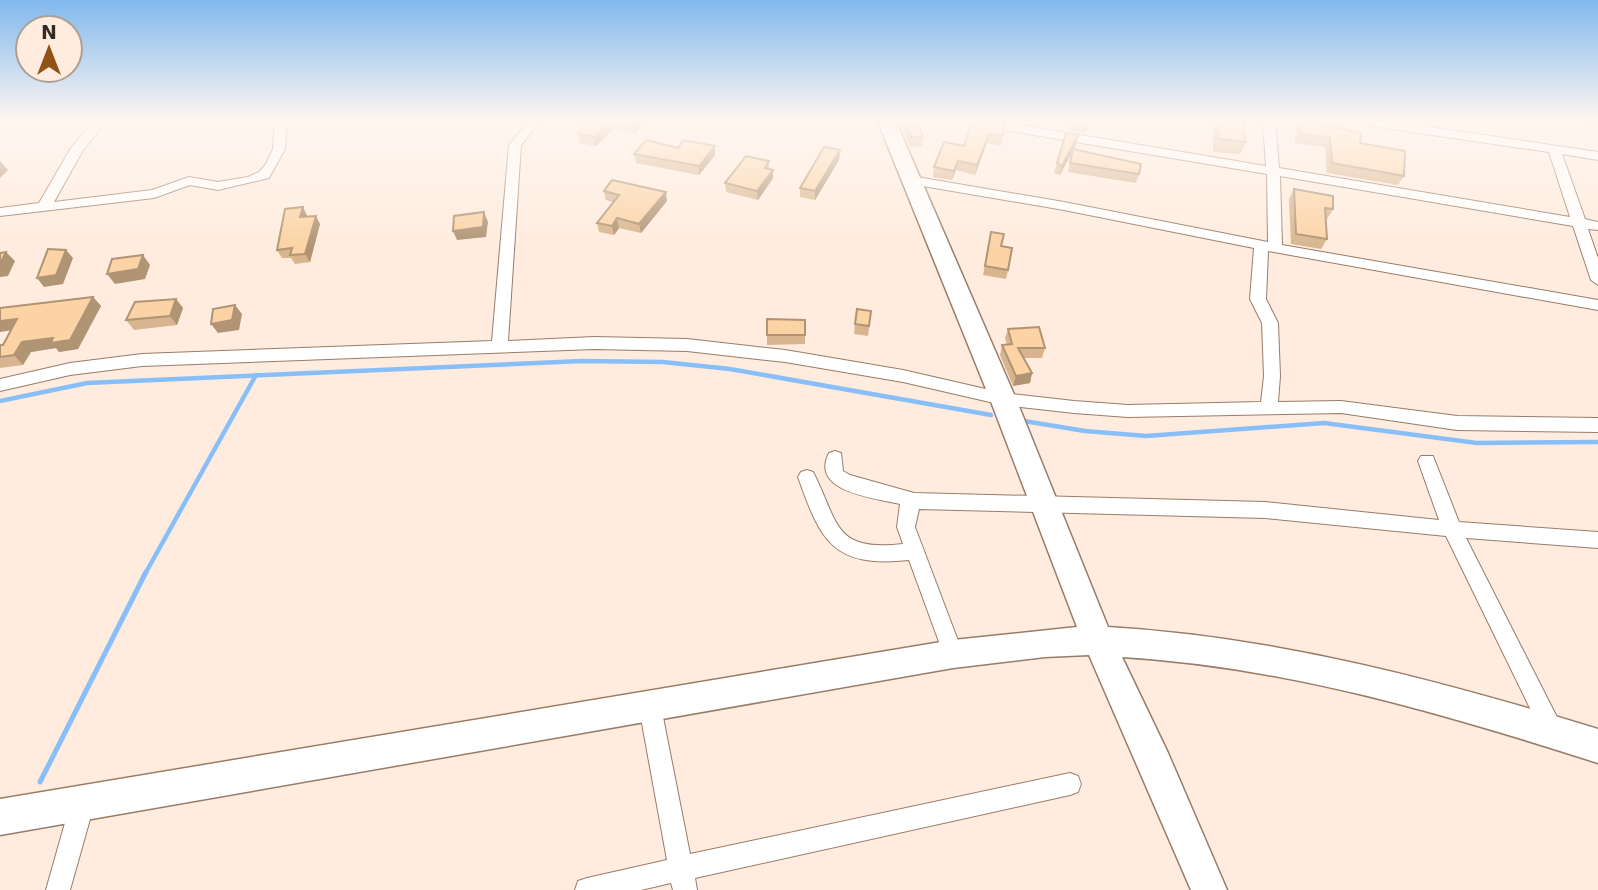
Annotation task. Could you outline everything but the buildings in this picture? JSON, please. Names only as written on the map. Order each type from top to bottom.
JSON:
[{"type":"street","points":[[44,207],[68,164]]},
{"type":"street","points":[[0,212],[154,194],[189,181],[218,186],[258,177],[267,172],[272,164]]},
{"type":"street","points":[[500,346],[513,164]]},
{"type":"street","points":[[904,164],[1003,399],[1098,640],[1156,765],[1209,890]]},
{"type":"street","points":[[1228,164],[1598,226]]},
{"type":"street","points":[[1269,408],[1272,376],[1270,323],[1258,299],[1268,247],[1272,164]]},
{"type":"street","points":[[1559,164],[1598,280]]},
{"type":"street","points":[[911,180],[1077,208],[1268,247],[1598,305]]},
{"type":"street","points":[[0,385],[70,369],[142,360],[594,343],[687,345],[785,356],[902,376],[1003,399],[1128,411],[1341,407],[1457,422],[1598,425]]},
{"type":"street","points":[[835,458],[834,474],[844,483],[914,501],[1265,510],[1452,529],[1598,540]]},
{"type":"street","points":[[1427,461],[1452,529],[1553,732]]},
{"type":"street","points":[[807,477],[831,534],[846,548],[864,555],[915,551]]},
{"type":"street","points":[[914,501],[907,509],[906,527],[953,654]]},
{"type":"street","points":[[0,817],[650,708],[953,654],[1098,640],[1239,653],[1321,668],[1598,746]]},
{"type":"street","points":[[650,708],[684,879]]},
{"type":"street","points":[[587,890],[684,879],[1070,784]]},
{"type":"street","points":[[58,890],[82,805]]},
{"type":"waterway","points":[[256,376],[582,361],[663,362],[730,369],[991,415]]},
{"type":"waterway","points":[[0,401],[87,383],[256,376]]},
{"type":"waterway","points":[[145,574],[256,376]]},
{"type":"waterway","points":[[1024,421],[1085,431],[1146,436],[1324,423],[1477,443],[1598,442]]},
{"type":"waterway","points":[[40,782],[146,572]]}]
